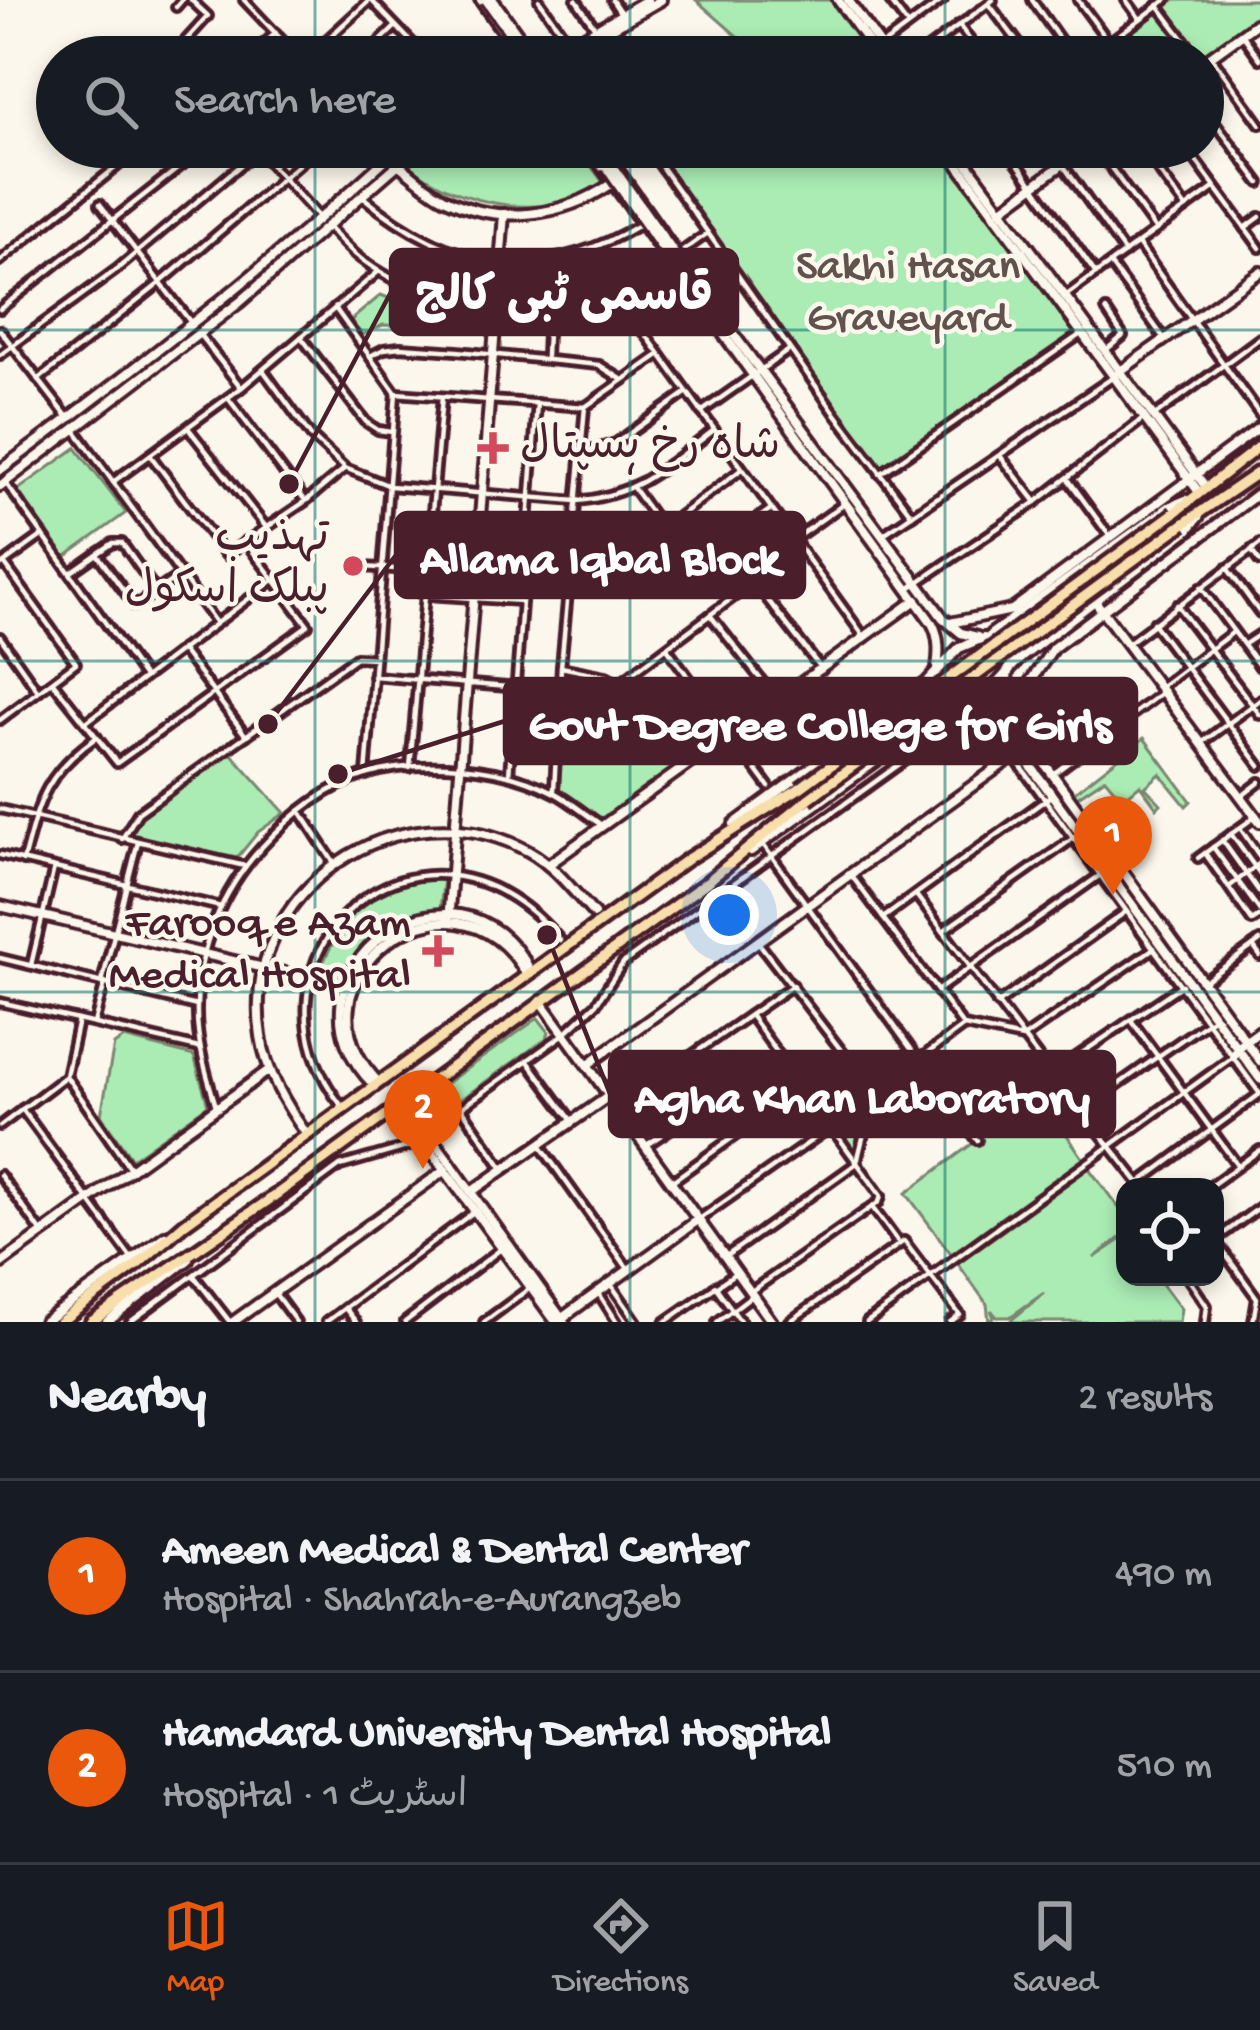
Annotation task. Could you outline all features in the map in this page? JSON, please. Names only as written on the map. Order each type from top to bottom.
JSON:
[{"type":"main road","points":[[489,0],[519,36]]},
{"type":"main road","points":[[584,36],[645,0]]},
{"type":"main road","points":[[598,36],[661,0]]},
{"type":"main road","points":[[838,0],[867,36]]},
{"type":"main road","points":[[848,0],[870,36]]},
{"type":"main road","points":[[1224,45],[1260,21]]},
{"type":"main road","points":[[3,484],[304,248],[377,168]]},
{"type":"main road","points":[[0,470],[396,168]]},
{"type":"main road","points":[[403,168],[445,198],[504,214],[569,207],[609,180]]},
{"type":"main road","points":[[610,168],[692,292],[845,503],[912,585],[961,633],[993,637],[1008,647],[1005,692],[1010,712],[1203,982],[1260,1079]]},
{"type":"main road","points":[[960,168],[1202,489]]},
{"type":"main road","points":[[973,168],[1116,375]]},
{"type":"main road","points":[[1001,210],[1059,168]]},
{"type":"main road","points":[[448,918],[504,214]]},
{"type":"main road","points":[[296,240],[304,248]]},
{"type":"main road","points":[[683,272],[760,366],[882,535],[937,632],[941,644],[936,693],[949,703],[990,713],[1211,1020],[1260,1061]]},
{"type":"main road","points":[[1116,375],[1260,272]]},
{"type":"main road","points":[[231,292],[240,302]]},
{"type":"main road","points":[[116,383],[124,393]]},
{"type":"main road","points":[[948,624],[1012,610],[1260,427]]},
{"type":"main road","points":[[689,858],[800,788],[1260,446]]},
{"type":"main road","points":[[707,882],[808,799],[1260,471]]},
{"type":"main road","points":[[1010,712],[1053,648],[1260,492]]},
{"type":"main road","points":[[60,1322],[184,1224],[926,683],[959,648],[1004,628],[1169,507],[1187,500]]},
{"type":"main road","points":[[107,1322],[203,1247],[932,720],[989,691],[1008,669],[1188,530],[1200,514]]},
{"type":"main road","points":[[548,865],[916,600]]},
{"type":"main road","points":[[1095,601],[1258,819]]},
{"type":"main road","points":[[587,1065],[1016,755]]},
{"type":"main road","points":[[307,1135],[269,1070],[259,1013],[263,968],[295,902],[334,863],[391,835],[455,829],[513,844],[548,865],[594,914]]},
{"type":"main road","points":[[0,906],[349,988]]},
{"type":"main road","points":[[377,1085],[357,1066],[344,1036],[349,988],[388,939],[448,918],[498,940],[529,974]]},
{"type":"main road","points":[[542,1001],[772,1322]]},
{"type":"main road","points":[[1245,1049],[1260,1031]]},
{"type":"main road","points":[[0,1264],[269,1070]]},
{"type":"main road","points":[[468,1194],[609,1096]]},
{"type":"main road","points":[[402,1103],[560,1321]]},
{"type":"main road","points":[[425,1134],[530,1288],[560,1321]]},
{"type":"main road","points":[[231,1322],[446,1170]]},
{"type":"main road","points":[[560,1321],[698,1220]]},
{"type":"main road","points":[[91,1322],[203,1247]]},
{"type":"main road","points":[[44,1322],[134,1262]]},
{"type":"street","points":[[176,7],[182,0]]},
{"type":"street","points":[[190,36],[208,16],[191,0]]},
{"type":"street","points":[[331,36],[371,0],[405,36]]},
{"type":"street","points":[[489,0],[521,36]]},
{"type":"street","points":[[489,0],[503,36]]},
{"type":"street","points":[[539,0],[564,36]]},
{"type":"street","points":[[576,0],[596,29]]},
{"type":"street","points":[[612,0],[622,15]]},
{"type":"street","points":[[889,0],[908,25]]},
{"type":"street","points":[[897,36],[943,0]]},
{"type":"street","points":[[1032,0],[1057,36]]},
{"type":"street","points":[[1078,0],[1105,36]]},
{"type":"street","points":[[1126,0],[1140,19]]},
{"type":"street","points":[[1117,36],[1166,0]]},
{"type":"street","points":[[247,1],[280,36]]},
{"type":"street","points":[[945,36],[991,2],[1014,36]]},
{"type":"street","points":[[1158,5],[1185,36]]},
{"type":"street","points":[[386,36],[396,26]]},
{"type":"street","points":[[958,26],[966,36]]},
{"type":"street","points":[[274,36],[277,33]]},
{"type":"street","points":[[1242,34],[1260,59]]},
{"type":"street","points":[[1224,82],[1260,124]]},
{"type":"street","points":[[1224,134],[1260,183]]},
{"type":"street","points":[[0,261],[115,168]]},
{"type":"street","points":[[0,309],[180,168]]},
{"type":"street","points":[[0,356],[138,253],[235,168]]},
{"type":"street","points":[[275,168],[360,259],[425,292],[497,307],[548,308],[615,292],[666,264]]},
{"type":"street","points":[[38,380],[296,168]]},
{"type":"street","points":[[604,168],[666,264],[692,292]]},
{"type":"street","points":[[609,180],[618,168]]},
{"type":"street","points":[[620,168],[694,280]]},
{"type":"street","points":[[662,168],[912,514]]},
{"type":"street","points":[[1021,168],[1096,274]]},
{"type":"street","points":[[1065,168],[1125,254]]},
{"type":"street","points":[[1111,168],[1156,231]]},
{"type":"street","points":[[1156,168],[1186,208]]},
{"type":"street","points":[[1201,168],[1260,248]]},
{"type":"street","points":[[1064,297],[1215,187]]},
{"type":"street","points":[[362,197],[390,220],[435,245],[500,262],[570,256],[640,225]]},
{"type":"street","points":[[100,204],[193,325]]},
{"type":"street","points":[[1245,228],[1260,217]]},
{"type":"street","points":[[680,253],[708,233]]},
{"type":"street","points":[[1138,244],[1260,415]]},
{"type":"street","points":[[1110,264],[1165,340]]},
{"type":"street","points":[[112,482],[241,388],[379,271]]},
{"type":"street","points":[[615,292],[865,638]]},
{"type":"street","points":[[334,308],[396,393],[366,775]]},
{"type":"street","points":[[546,358],[548,308]]},
{"type":"street","points":[[1104,352],[1124,336],[1106,310]]},
{"type":"street","points":[[0,330],[69,419]]},
{"type":"street","points":[[200,334],[241,388]]},
{"type":"street","points":[[880,474],[1082,334]]},
{"type":"street","points":[[301,337],[366,422],[392,432]]},
{"type":"street","points":[[912,585],[1036,502],[1260,338]]},
{"type":"street","points":[[370,356],[400,347],[546,358],[599,365],[623,380]]},
{"type":"street","points":[[700,412],[790,349]]},
{"type":"street","points":[[396,393],[585,407],[659,355]]},
{"type":"street","points":[[263,370],[310,436],[344,468],[390,486],[577,501],[634,489],[713,430]]},
{"type":"street","points":[[882,535],[1116,375]]},
{"type":"street","points":[[581,454],[616,443],[686,393]]},
{"type":"street","points":[[410,768],[442,397]]},
{"type":"street","points":[[227,398],[306,501]]},
{"type":"street","points":[[1252,404],[1260,398]]},
{"type":"street","points":[[509,777],[537,404]]},
{"type":"street","points":[[554,792],[585,407]]},
{"type":"street","points":[[188,427],[266,527]]},
{"type":"street","points":[[75,430],[216,623]]},
{"type":"street","points":[[150,455],[226,555],[306,501],[344,468]]},
{"type":"street","points":[[1001,457],[1036,502]]},
{"type":"street","points":[[662,529],[742,470]]},
{"type":"street","points":[[1068,478],[1111,538]]},
{"type":"street","points":[[3,484],[144,677]]},
{"type":"street","points":[[634,489],[690,567],[771,509]]},
{"type":"street","points":[[793,540],[845,503]]},
{"type":"street","points":[[0,720],[76,663],[2,564],[43,535]]},
{"type":"street","points":[[524,578],[611,582],[669,537]]},
{"type":"street","points":[[53,682],[117,763],[308,625],[245,542]]},
{"type":"street","points":[[70,573],[113,543],[122,543],[158,592]]},
{"type":"street","points":[[1127,644],[1260,544]]},
{"type":"street","points":[[1251,550],[1260,562]]},
{"type":"street","points":[[97,554],[132,605],[181,574]]},
{"type":"street","points":[[363,568],[428,571]]},
{"type":"street","points":[[1227,568],[1260,613]]},
{"type":"street","points":[[85,723],[274,580]]},
{"type":"street","points":[[619,682],[754,582],[822,670]]},
{"type":"street","points":[[1201,587],[1260,667]]},
{"type":"street","points":[[427,595],[523,601]]},
{"type":"street","points":[[1177,605],[1260,716]]},
{"type":"street","points":[[710,616],[779,702]]},
{"type":"street","points":[[1154,623],[1260,766]]},
{"type":"street","points":[[1052,774],[1234,632]]},
{"type":"street","points":[[1244,645],[1260,634]]},
{"type":"street","points":[[0,637],[39,692]]},
{"type":"street","points":[[667,648],[769,787]]},
{"type":"street","points":[[182,649],[246,736]]},
{"type":"street","points":[[122,839],[138,813],[356,657],[374,658]]},
{"type":"street","points":[[561,667],[619,682],[685,766]]},
{"type":"street","points":[[373,676],[560,691]]},
{"type":"street","points":[[1203,742],[1260,700]]},
{"type":"street","points":[[130,1322],[340,1166],[410,1146],[564,1034],[596,1004],[622,963],[929,743],[969,729],[1006,733]]},
{"type":"street","points":[[23,861],[43,789],[60,767],[97,737]]},
{"type":"street","points":[[216,1106],[200,1048],[197,1006],[202,954],[245,866],[300,811],[366,775],[460,767],[554,792],[602,826]]},
{"type":"street","points":[[1242,796],[1260,782]]},
{"type":"street","points":[[884,918],[1048,798]]},
{"type":"street","points":[[0,809],[245,866]]},
{"type":"street","points":[[300,811],[334,863]]},
{"type":"street","points":[[1213,847],[1260,913],[1252,921],[1202,856],[1213,847],[1222,840],[1240,828],[1258,819]]},
{"type":"street","points":[[1240,828],[1260,874]]},
{"type":"street","points":[[1231,834],[1258,862]]},
{"type":"street","points":[[943,931],[1076,836]]},
{"type":"street","points":[[1222,840],[1260,892]]},
{"type":"street","points":[[94,1024],[138,842]]},
{"type":"street","points":[[762,844],[976,1140]]},
{"type":"street","points":[[0,855],[221,907]]},
{"type":"street","points":[[1228,887],[1258,862]]},
{"type":"street","points":[[31,965],[54,868]]},
{"type":"street","points":[[938,990],[1103,873]]},
{"type":"street","points":[[344,1109],[313,1058],[305,1000],[334,927],[365,896],[404,879],[452,875],[499,887],[542,919],[560,940]]},
{"type":"street","points":[[850,875],[964,1026],[1023,1039],[1158,946],[1211,1020],[1084,1111],[1138,1178]]},
{"type":"street","points":[[916,895],[1051,1074],[1182,985]]},
{"type":"street","points":[[998,1004],[1130,909]]},
{"type":"street","points":[[1203,982],[1260,941]]},
{"type":"street","points":[[758,942],[874,1093]]},
{"type":"street","points":[[1253,946],[1260,956]]},
{"type":"street","points":[[0,958],[197,1006]]},
{"type":"street","points":[[617,1107],[793,985]]},
{"type":"street","points":[[0,1002],[200,1048]]},
{"type":"street","points":[[717,1322],[880,1199],[750,1016]]},
{"type":"street","points":[[0,1126],[66,1076],[78,1020]]},
{"type":"street","points":[[1131,1020],[1238,1166]]},
{"type":"street","points":[[725,1257],[857,1162],[874,1093],[964,1026]]},
{"type":"street","points":[[866,1322],[1245,1049],[1260,1094],[1145,1178]]},
{"type":"street","points":[[645,1146],[779,1056]]},
{"type":"street","points":[[671,1182],[847,1056]]},
{"type":"street","points":[[527,1060],[572,1121]]},
{"type":"street","points":[[1062,1067],[1090,1104]]},
{"type":"street","points":[[66,1076],[131,1168]]},
{"type":"street","points":[[461,1107],[504,1170]]},
{"type":"street","points":[[22,1109],[134,1262]]},
{"type":"street","points":[[698,1220],[831,1127]]},
{"type":"street","points":[[539,1144],[629,1270]]},
{"type":"street","points":[[1221,1178],[1260,1150]]},
{"type":"street","points":[[0,1175],[42,1233]]},
{"type":"street","points":[[872,1207],[932,1274],[960,1316],[950,1322]]},
{"type":"street","points":[[1224,1234],[1257,1210],[1260,1221]]},
{"type":"street","points":[[326,1322],[475,1211]]},
{"type":"street","points":[[789,1322],[902,1242]]},
{"type":"street","points":[[405,1322],[502,1249]]},
{"type":"street","points":[[1224,1252],[1257,1298],[1253,1322]]},
{"type":"street","points":[[665,1322],[736,1272]]},
{"type":"street","points":[[194,1276],[231,1322]]},
{"type":"street","points":[[610,1283],[637,1322]]},
{"type":"street","points":[[715,1286],[741,1322]]},
{"type":"street","points":[[1193,1286],[1207,1306],[1205,1322]]},
{"type":"street","points":[[484,1322],[530,1288]]},
{"type":"street","points":[[274,1292],[296,1322]]},
{"type":"street","points":[[598,1292],[617,1322]]},
{"type":"street","points":[[346,1307],[356,1322]]},
{"type":"green space","points":[[696,0],[848,0],[874,36],[737,36]]},
{"type":"green space","points":[[1165,0],[1260,0],[1260,21],[1224,47],[1224,36],[1181,36],[1158,5]]},
{"type":"green space","points":[[1156,12],[1175,36],[1124,36]]},
{"type":"green space","points":[[413,168],[592,168],[605,185],[558,204],[531,206],[479,200]]},
{"type":"green space","name":"Sakhi Hasan Graveyard","points":[[663,168],[970,168],[1088,330],[880,474],[772,315]]},
{"type":"green space","points":[[381,295],[442,320],[441,326],[383,325],[363,335],[350,321]]},
{"type":"green space","points":[[76,448],[126,513],[64,558],[15,492]]},
{"type":"green space","points":[[631,706],[676,766],[601,819],[557,788],[562,760],[576,716]]},
{"type":"green space","points":[[1144,738],[1191,801],[1186,806],[1160,774],[1145,787],[1161,804],[1157,808],[1140,785],[1128,795],[1137,809],[1134,813],[1105,778],[1071,801],[1068,797]]},
{"type":"green space","points":[[230,752],[285,813],[258,832],[237,858],[126,835],[134,820]]},
{"type":"green space","points":[[444,879],[440,908],[408,916],[381,930],[360,951],[345,980],[319,973],[339,933],[365,904],[399,886]]},
{"type":"green space","points":[[538,1018],[549,1032],[547,1038],[429,1122],[417,1104]]},
{"type":"green space","points":[[124,1038],[194,1056],[208,1105],[132,1159],[101,1115],[114,1045]]},
{"type":"green space","points":[[844,1063],[867,1094],[854,1150],[810,1086]]},
{"type":"green space","points":[[1039,1094],[1084,1160],[952,1255],[906,1193]]},
{"type":"green space","points":[[1085,1163],[1116,1204],[1116,1241],[1094,1258],[1116,1243],[1116,1286],[1164,1286],[1181,1309],[1179,1322],[1009,1322],[1044,1293],[1010,1317],[997,1317],[991,1310],[994,1317],[989,1322],[987,1304],[953,1257],[1016,1213],[1021,1219],[1019,1211]]},
{"type":"place","name":"شاہ رخ ہسپتال","points":[[493,448]]},
{"type":"place","name":"قاسمی ٹبی کالج","points":[[289,484]]},
{"type":"place","name":"تہذیب پبلک اسکول","points":[[353,566]]},
{"type":"place","name":"Allama Iqbal Block","points":[[268,724]]},
{"type":"place","name":"Govt Degree College for Girls","points":[[338,774]]},
{"type":"place","name":"Ameen Medical & Dental Center","points":[[1113,895]]},
{"type":"place","name":"Agha Khan Laboratory","points":[[547,935]]},
{"type":"place","name":"Farooq e Azam Medical Hospital","points":[[438,951]]},
{"type":"place","name":"Hamdard University Dental Hospital","points":[[423,1169]]}]
